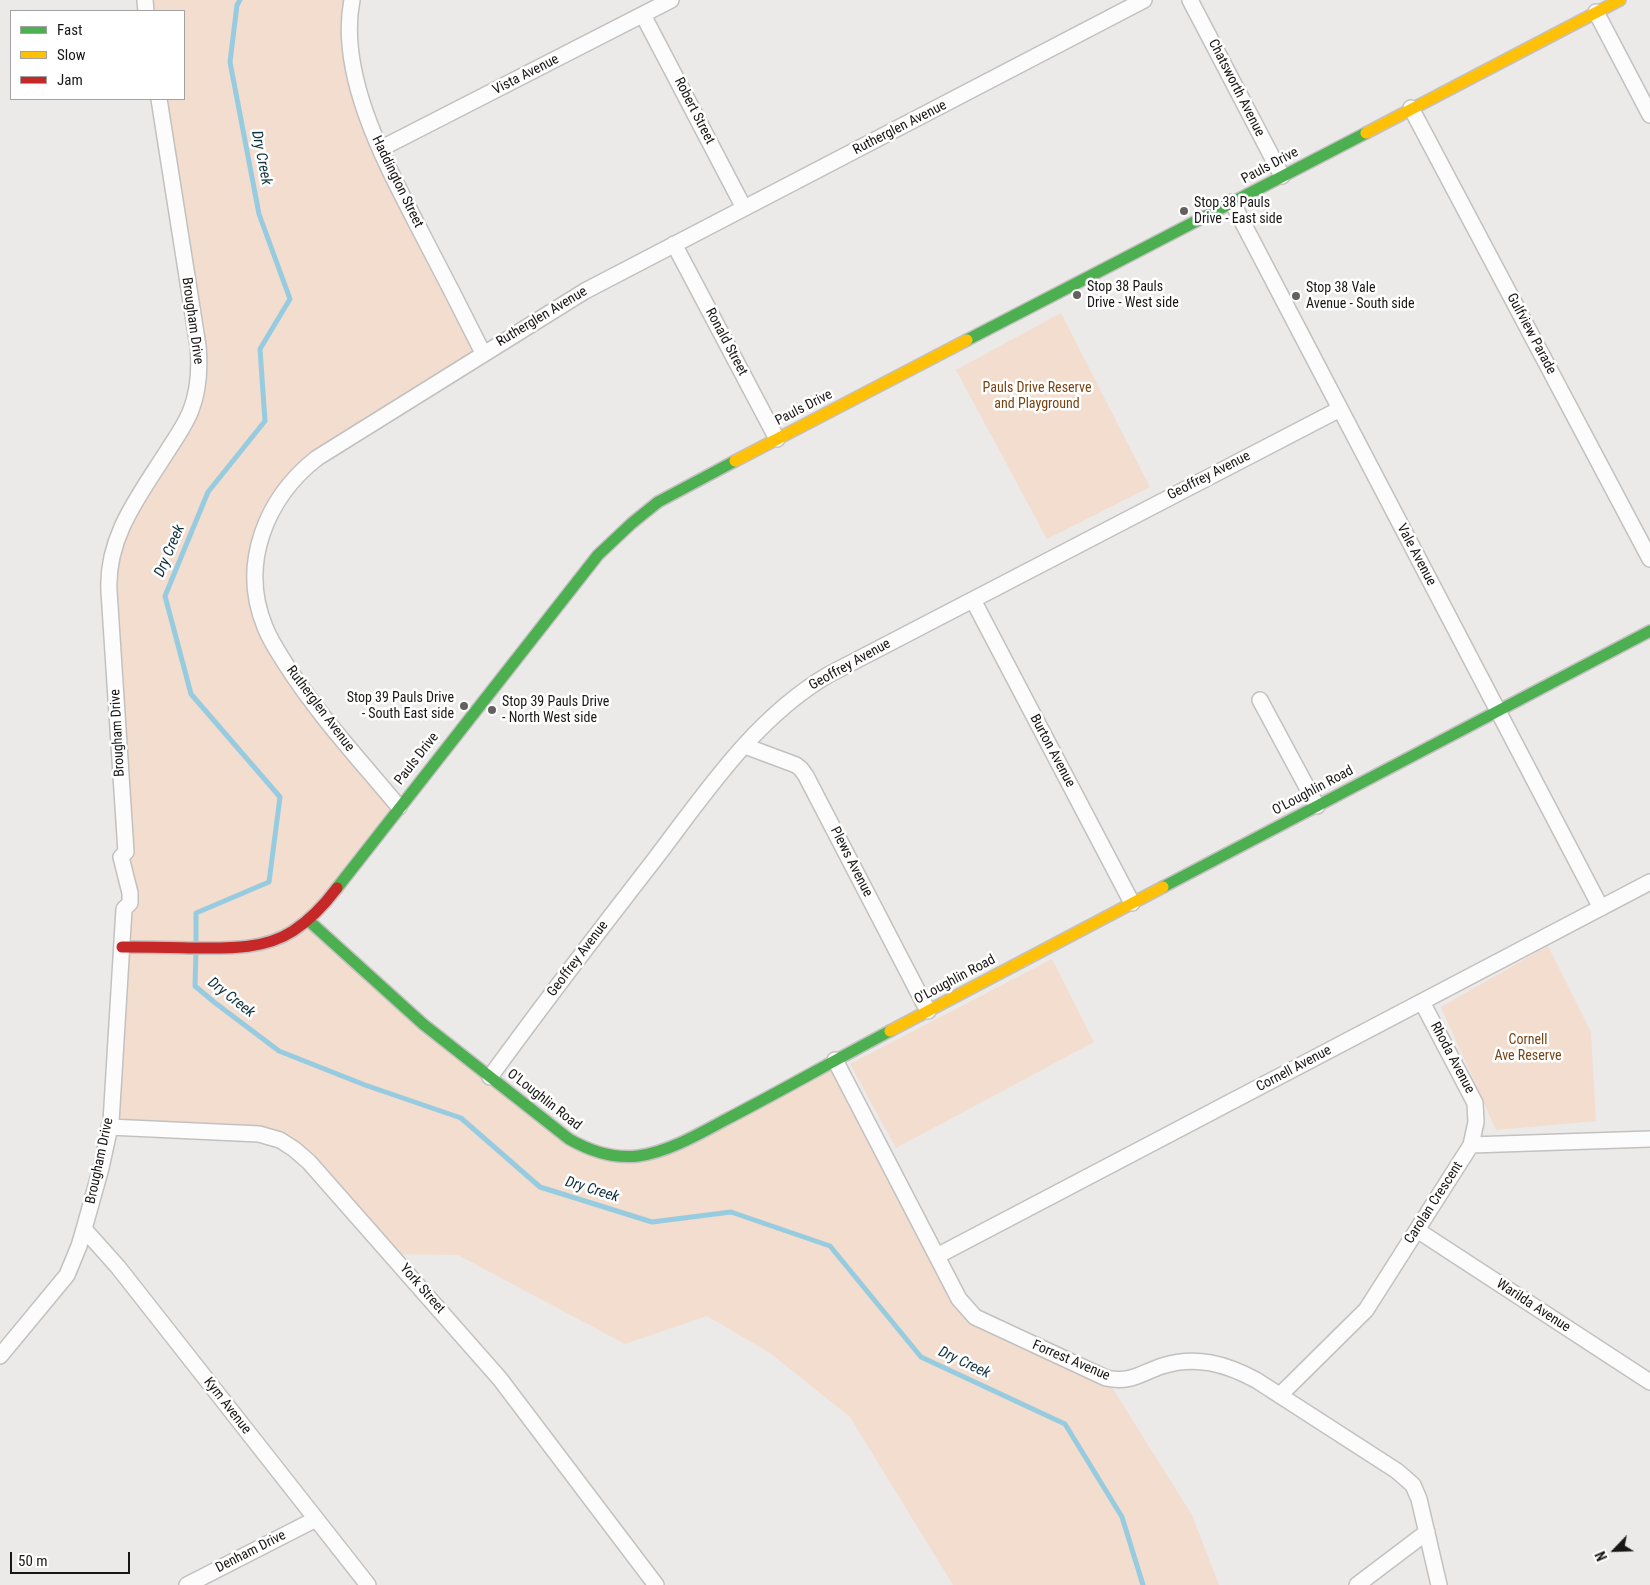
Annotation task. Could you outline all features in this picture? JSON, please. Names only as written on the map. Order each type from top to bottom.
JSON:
[{"type":"street","name":"Haddington Street","points":[[352,0],[349,27],[356,78],[370,123],[380,149],[483,353]]},
{"type":"street","name":"Vista Avenue","points":[[380,149],[671,0]]},
{"type":"street","name":"Chatsworth Avenue","points":[[1190,0],[1282,176]]},
{"type":"street","name":"Pauls Drive","points":[[122,947],[222,948],[252,946],[265,943],[293,931],[308,920],[329,898],[598,555],[644,511],[668,496],[1620,0]]},
{"type":"street","name":"Rutherglen Avenue","points":[[399,807],[311,702],[270,638],[261,616],[256,591],[256,563],[259,544],[273,507],[302,469],[483,353],[585,291],[1137,2]]},
{"type":"street","points":[[1596,12],[1650,115]]},
{"type":"street","name":"Robert Street","points":[[643,15],[744,208]]},
{"type":"street","name":"Brougham Drive","points":[[0,1356],[66,1275],[79,1246],[101,1168],[110,1127],[124,909],[130,903],[130,893],[121,857],[126,852],[111,628],[109,567],[122,525],[187,418],[195,396],[199,375],[198,346],[159,100]]},
{"type":"street","name":"Gulfview Parade","points":[[1411,108],[1650,559]]},
{"type":"street","name":"Vale Avenue","points":[[1232,202],[1601,908]]},
{"type":"street","name":"Ronald Street","points":[[674,244],[777,439]]},
{"type":"street","name":"Geoffrey Avenue","points":[[490,1077],[563,978],[725,768],[777,711],[809,686],[1340,409]]},
{"type":"street","name":"Burton Avenue","points":[[973,600],[1132,903]]},
{"type":"street","name":"O'Loughlin Road","points":[[308,920],[423,1024],[556,1130],[576,1144],[598,1152],[610,1155],[637,1156],[660,1151],[723,1121],[1132,903],[1650,631]]},
{"type":"street","points":[[1260,700],[1317,806]]},
{"type":"street","name":"Plews Avenue","points":[[745,746],[796,766],[806,776],[928,1011]]},
{"type":"street","name":"Cornell Avenue","points":[[937,1256],[1650,882]]},
{"type":"street","name":"Rhoda Avenue","points":[[1422,1002],[1475,1103],[1475,1129],[1471,1145]]},
{"type":"street","name":"Forrest Avenue","points":[[835,1060],[959,1298],[975,1316],[1098,1375],[1124,1380],[1172,1363],[1200,1361],[1234,1368],[1280,1395],[1407,1478],[1416,1491],[1439,1585]]},
{"type":"street","name":"York Street","points":[[110,1127],[248,1132],[274,1138],[294,1149],[309,1162],[412,1276],[500,1379],[656,1585]]},
{"type":"street","points":[[1471,1145],[1650,1139]]},
{"type":"street","name":"Carolan Crescent","points":[[1280,1395],[1366,1310],[1471,1145]]},
{"type":"street","name":"Kym Avenue","points":[[84,1229],[118,1267],[368,1585]]},
{"type":"street","name":"Warilda Avenue","points":[[1417,1230],[1650,1382]]},
{"type":"street","name":"Denham Drive","points":[[187,1585],[316,1519]]},
{"type":"street","points":[[1357,1585],[1427,1532]]},
{"type":"green space","points":[[144,0],[354,0],[349,14],[369,123],[483,353],[309,465],[259,544],[256,591],[268,635],[399,807],[303,924],[576,1143],[650,1153],[835,1060],[964,1306],[1106,1378],[1192,1515],[1219,1585],[953,1585],[850,1417],[770,1353],[707,1316],[625,1344],[458,1255],[391,1254],[309,1162],[267,1136],[109,1127],[124,909],[108,576],[119,532],[197,388],[159,100],[185,100],[185,10],[145,10]]},
{"type":"green space","name":"Pauls Drive Reserve and Playground","points":[[1061,313],[1150,487],[1047,539],[956,370]]},
{"type":"green space","name":"Cornell Ave Reserve","points":[[1548,946],[1591,1032],[1596,1121],[1496,1130],[1441,1007]]},
{"type":"green space","points":[[1052,959],[1094,1042],[896,1148],[850,1064]]},
{"type":"waterway","name":"Dry Creek","points":[[196,942],[196,913],[269,882],[280,797],[191,694],[165,596],[208,492],[265,421],[260,349],[290,299],[259,214],[230,62],[237,5],[240,0]]},
{"type":"waterway","name":"Dry Creek","points":[[196,951],[195,986],[279,1051],[365,1085],[461,1118],[540,1187],[652,1222],[731,1212],[830,1246],[921,1357],[1065,1424],[1122,1517],[1143,1585]]},
{"type":"traffic: fast","points":[[967,340],[1366,133]]},
{"type":"traffic: fast","points":[[337,888],[598,555],[658,502],[735,461]]},
{"type":"traffic: fast","points":[[1163,887],[1650,631]]},
{"type":"traffic: fast","points":[[308,920],[423,1024],[569,1139],[585,1147],[611,1155],[638,1156],[661,1151],[683,1142],[890,1031]]},
{"type":"traffic: slow","points":[[1366,133],[1620,0]]},
{"type":"traffic: slow","points":[[735,461],[967,340]]},
{"type":"traffic: slow","points":[[890,1031],[1163,887]]},
{"type":"traffic: jam","points":[[122,947],[228,948],[268,942],[293,931],[305,922],[337,888]]},
{"type":"place","name":"Stop 38 Pauls Drive - East side","points":[[1184,211]]},
{"type":"place","name":"Stop 38 Pauls Drive - West side","points":[[1077,295]]},
{"type":"place","name":"Stop 38 Vale Avenue - South side","points":[[1296,296]]},
{"type":"place","name":"Stop 39 Pauls Drive - South East side","points":[[464,706]]},
{"type":"place","name":"Stop 39 Pauls Drive - North West side","points":[[492,710]]}]
